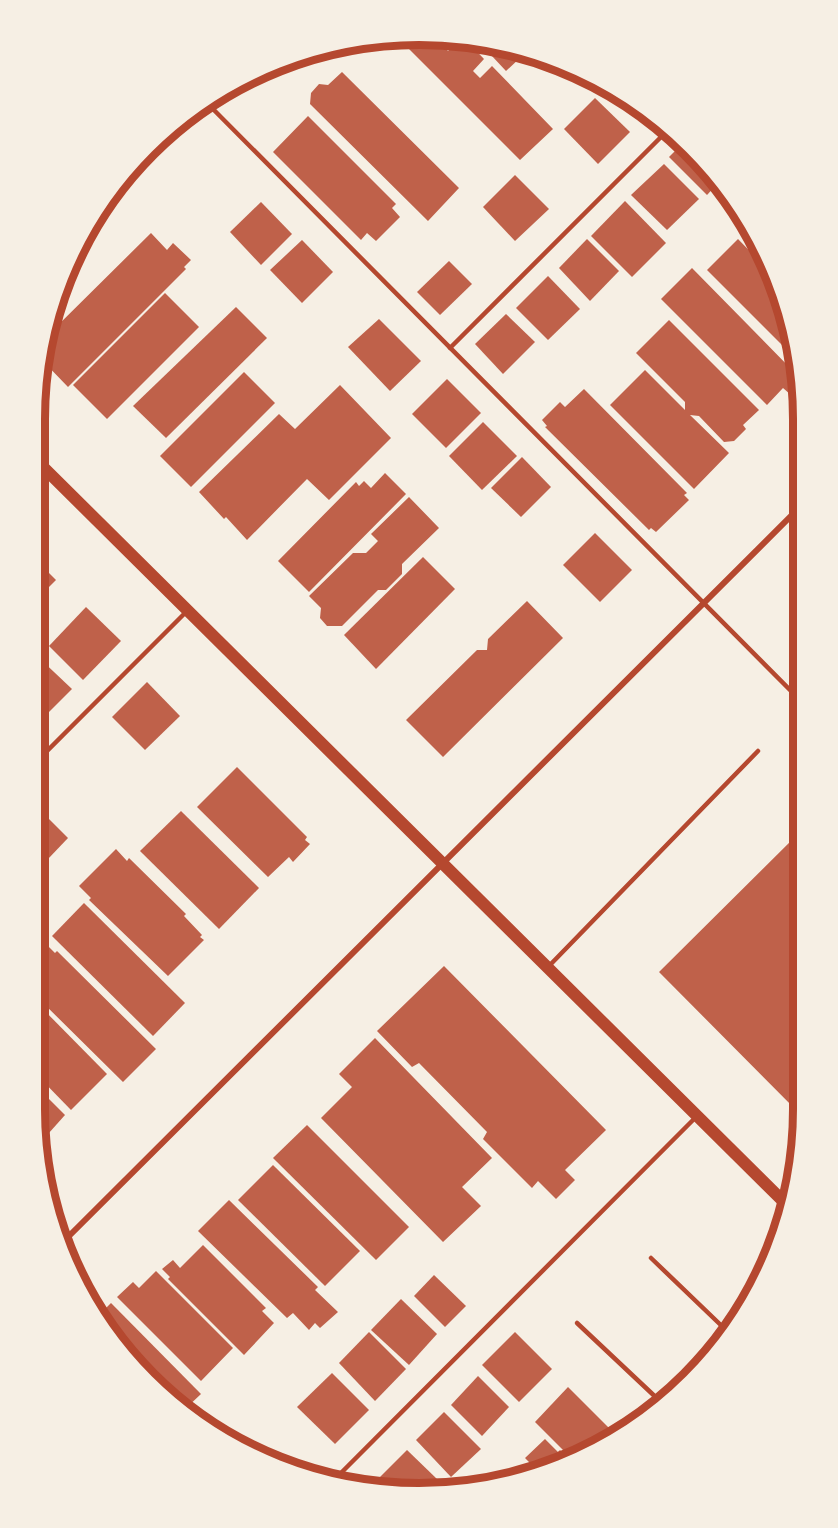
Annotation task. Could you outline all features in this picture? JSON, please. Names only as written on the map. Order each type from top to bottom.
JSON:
[{"type":"main road","points":[[45,469],[782,1200]]},
{"type":"street","points":[[68,1237],[793,514]]},
{"type":"lane","points":[[212,108],[793,693]]},
{"type":"lane","points":[[450,348],[662,135]]},
{"type":"lane","points":[[45,754],[188,610]]},
{"type":"lane","points":[[548,967],[758,751]]},
{"type":"lane","points":[[340,1474],[697,1115]]},
{"type":"lane","points":[[651,1258],[723,1327]]},
{"type":"lane","points":[[578,1323],[657,1398]]},
{"type":"building","points":[[406,46],[443,46],[448,51],[452,47],[475,49],[484,59],[473,71],[480,78],[492,66],[553,129],[520,160]]},
{"type":"building","points":[[488,51],[519,59],[506,71]]},
{"type":"building","points":[[342,72],[459,188],[428,221],[310,104],[311,93],[319,84],[328,85]]},
{"type":"building","points":[[595,98],[630,132],[598,164],[564,129]]},
{"type":"building","points":[[308,116],[396,204],[392,208],[400,217],[376,241],[367,233],[361,240],[273,152]]},
{"type":"building","points":[[677,149],[713,188],[707,195],[669,157]]},
{"type":"building","points":[[664,164],[699,199],[667,230],[631,195]]},
{"type":"building","points":[[515,175],[549,209],[515,241],[483,207]]},
{"type":"building","points":[[625,201],[666,243],[632,277],[591,236]]},
{"type":"building","points":[[261,202],[292,234],[261,265],[230,232]]},
{"type":"building","points":[[151,233],[167,250],[173,243],[191,260],[184,267],[186,269],[68,387],[49,367],[57,326]]},
{"type":"building","points":[[587,239],[619,271],[590,301],[559,268]]},
{"type":"building","points":[[738,239],[756,257],[765,276],[787,350],[707,270]]},
{"type":"building","points":[[302,240],[333,272],[302,303],[270,270]]},
{"type":"building","points":[[449,261],[472,284],[440,315],[417,292]]},
{"type":"building","points":[[692,268],[790,367],[792,394],[783,388],[767,405],[661,299]]},
{"type":"building","points":[[548,276],[580,309],[548,340],[516,308]]},
{"type":"building","points":[[165,293],[199,327],[107,419],[73,385]]},
{"type":"building","points":[[236,307],[267,338],[166,438],[133,406]]},
{"type":"building","points":[[506,314],[535,342],[503,374],[475,344]]},
{"type":"building","points":[[379,319],[421,361],[390,391],[348,347]]},
{"type":"building","points":[[669,320],[759,410],[743,425],[746,429],[734,441],[724,442],[699,416],[690,415],[729,453],[694,489],[610,405],[645,370],[685,410],[685,402],[636,353]]},
{"type":"building","points":[[244,372],[275,403],[191,487],[160,456]]},
{"type":"building","points":[[447,379],[481,413],[446,448],[412,414]]},
{"type":"building","points":[[340,385],[391,438],[329,500],[307,479],[247,540],[199,492],[279,414],[295,429]]},
{"type":"building","points":[[584,389],[687,493],[684,495],[689,500],[656,532],[651,528],[649,530],[545,427],[547,426],[542,420],[560,402],[565,407]]},
{"type":"building","points":[[483,422],[517,456],[482,490],[449,456]]},
{"type":"building","points":[[522,457],[551,487],[521,517],[491,488]]},
{"type":"building","points":[[385,473],[406,494],[309,592],[278,561],[356,482],[359,486],[364,481],[371,488]]},
{"type":"building","points":[[409,497],[439,528],[402,564],[402,574],[386,590],[378,590],[342,626],[327,626],[320,618],[321,608],[309,596],[353,553],[366,553],[378,541],[371,534]]},
{"type":"building","points":[[595,533],[632,570],[600,602],[563,565]]},
{"type":"building","points":[[423,557],[455,589],[376,669],[344,635]]},
{"type":"building","points":[[45,569],[56,580],[45,591]]},
{"type":"building","points":[[527,601],[563,638],[443,757],[406,720],[477,650],[487,650],[488,639]]},
{"type":"building","points":[[86,607],[121,641],[83,680],[49,646]]},
{"type":"building","points":[[45,664],[72,689],[45,716]]},
{"type":"building","points":[[147,682],[180,716],[145,750],[112,717]]},
{"type":"building","points":[[237,767],[307,837],[305,840],[310,844],[293,862],[289,857],[268,877],[197,807]]},
{"type":"building","points":[[181,811],[259,888],[219,929],[140,851]]},
{"type":"building","points":[[45,815],[68,838],[48,859],[45,856]]},
{"type":"building","points":[[793,839],[793,1107],[659,972]]},
{"type":"building","points":[[116,849],[127,861],[129,858],[186,914],[184,916],[202,935],[200,937],[204,940],[168,976],[89,900],[91,898],[79,886]]},
{"type":"building","points":[[84,903],[185,1003],[153,1036],[52,936]]},
{"type":"building","points":[[45,943],[55,953],[57,951],[156,1049],[123,1082],[45,1005]]},
{"type":"building","points":[[444,966],[606,1130],[565,1170],[575,1180],[556,1199],[538,1181],[532,1188],[483,1139],[487,1132],[419,1063],[412,1067],[377,1031]]},
{"type":"building","points":[[45,1011],[107,1074],[71,1110],[45,1083]]},
{"type":"building","points":[[375,1038],[492,1158],[462,1187],[481,1206],[443,1242],[321,1118],[352,1087],[339,1074]]},
{"type":"building","points":[[45,1095],[65,1115],[46,1136]]},
{"type":"building","points":[[307,1125],[409,1227],[376,1260],[273,1158]]},
{"type":"building","points":[[273,1165],[360,1251],[325,1286],[238,1200]]},
{"type":"building","points":[[229,1200],[318,1287],[315,1290],[338,1312],[320,1328],[315,1323],[309,1330],[293,1313],[287,1318],[198,1231]]},
{"type":"building","points":[[203,1245],[266,1308],[262,1311],[274,1323],[244,1355],[168,1279],[170,1277],[162,1269],[173,1260],[180,1268]]},
{"type":"building","points":[[156,1271],[233,1348],[201,1381],[117,1297],[133,1282],[139,1288]]},
{"type":"building","points":[[434,1275],[466,1306],[445,1327],[414,1296]]},
{"type":"building","points":[[401,1299],[437,1334],[409,1365],[371,1330]]},
{"type":"building","points":[[111,1303],[201,1394],[190,1405],[172,1390],[138,1356],[104,1310]]},
{"type":"building","points":[[369,1332],[406,1369],[375,1401],[339,1363]]},
{"type":"building","points":[[515,1332],[552,1369],[519,1402],[482,1365]]},
{"type":"building","points":[[332,1373],[369,1410],[335,1444],[297,1407]]},
{"type":"building","points":[[478,1376],[509,1407],[482,1436],[451,1405]]},
{"type":"building","points":[[568,1387],[611,1430],[566,1453],[535,1422]]},
{"type":"building","points":[[444,1412],[481,1449],[451,1477],[416,1440]]},
{"type":"building","points":[[545,1439],[558,1452],[560,1450],[564,1454],[532,1465],[525,1458]]},
{"type":"building","points":[[407,1450],[437,1479],[434,1482],[419,1483],[382,1481],[379,1478]]}]
